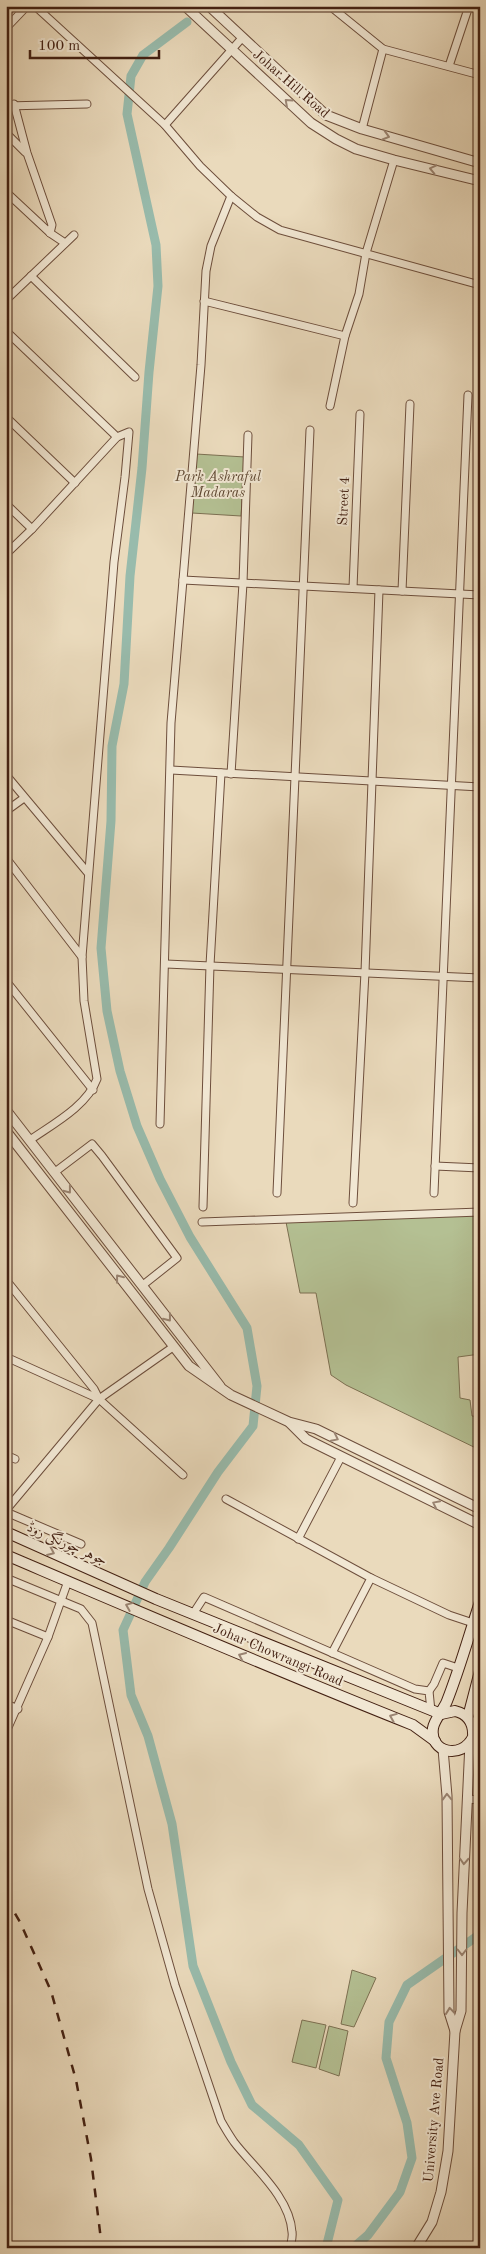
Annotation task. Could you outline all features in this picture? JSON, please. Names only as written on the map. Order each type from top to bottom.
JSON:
[{"type":"main road","name":"جوہر چورنگی روڈ","points":[[6,1532],[116,1581]]},
{"type":"main road","points":[[6,1555],[68,1581]]},
{"type":"main road","name":"Johar Chowrangi Road","points":[[68,1581],[261,1664],[413,1725],[435,1741]]},
{"type":"main road","name":"Johar Chowrangi Road","points":[[116,1581],[436,1713]]},
{"type":"main road","points":[[480,1602],[458,1668],[436,1713],[433,1727],[435,1741],[443,1749],[458,1751],[470,1743],[473,1730],[468,1717],[480,1671]]},
{"type":"main road","points":[[436,1713],[455,1711],[468,1717]]},
{"type":"street","points":[[6,28],[27,6]]},
{"type":"street","points":[[35,6],[114,80],[166,125],[200,166],[231,196],[258,217],[280,230],[480,285]]},
{"type":"street","name":"Johar Hill Road","points":[[185,6],[311,123],[356,149],[480,181]]},
{"type":"street","points":[[209,6],[326,115],[362,129],[480,163]]},
{"type":"street","points":[[330,6],[383,49],[480,75]]},
{"type":"street","points":[[449,66],[467,7]]},
{"type":"street","points":[[166,125],[230,49],[242,38]]},
{"type":"street","points":[[362,129],[383,49]]},
{"type":"street","points":[[14,104],[27,153],[52,225],[50,233]]},
{"type":"street","points":[[6,106],[14,104],[87,104]]},
{"type":"street","points":[[6,133],[27,153]]},
{"type":"street","points":[[330,406],[345,336],[359,294],[366,253],[394,160]]},
{"type":"street","points":[[6,192],[50,233],[64,243]]},
{"type":"street","points":[[160,1124],[172,723],[201,365],[206,271],[211,246],[231,196]]},
{"type":"street","points":[[6,300],[74,235]]},
{"type":"street","points":[[31,276],[135,378]]},
{"type":"street","points":[[204,301],[345,336]]},
{"type":"street","points":[[6,330],[116,438]]},
{"type":"street","points":[[434,1193],[468,395]]},
{"type":"street","points":[[402,591],[410,404]]},
{"type":"street","name":"Street 4","points":[[353,588],[360,414]]},
{"type":"street","points":[[6,417],[75,483]]},
{"type":"street","points":[[277,1193],[310,430]]},
{"type":"street","points":[[6,554],[32,529],[116,438],[129,432],[126,477],[114,562],[82,957],[84,1001],[98,1079],[93,1090],[71,1111],[30,1140]]},
{"type":"street","points":[[231,774],[243,583],[248,435]]},
{"type":"street","points":[[6,504],[32,529]]},
{"type":"street","points":[[183,580],[480,595]]},
{"type":"street","points":[[353,1203],[365,972],[379,590]]},
{"type":"street","points":[[171,770],[480,787]]},
{"type":"street","points":[[203,1207],[210,966],[221,773]]},
{"type":"street","points":[[6,775],[88,873]]},
{"type":"street","points":[[6,811],[24,798]]},
{"type":"street","points":[[6,858],[82,957]]},
{"type":"street","points":[[166,964],[480,978]]},
{"type":"street","points":[[6,982],[93,1090]]},
{"type":"street","points":[[6,1110],[227,1393]]},
{"type":"street","points":[[6,1131],[9,1142],[189,1366],[227,1393],[290,1422],[316,1429],[480,1509]]},
{"type":"street","points":[[55,1172],[92,1144],[102,1156],[177,1258],[143,1285]]},
{"type":"street","points":[[435,1166],[480,1168]]},
{"type":"street","points":[[202,1222],[480,1212]]},
{"type":"street","points":[[6,1280],[94,1389],[99,1399]]},
{"type":"street","points":[[81,1544],[6,1511],[99,1399],[173,1347]]},
{"type":"street","points":[[6,1356],[99,1399],[183,1476]]},
{"type":"street","points":[[290,1422],[306,1439],[480,1526]]},
{"type":"street","points":[[6,1455],[15,1459]]},
{"type":"street","points":[[298,1539],[341,1456]]},
{"type":"street","points":[[226,1499],[371,1578],[449,1615],[473,1623]]},
{"type":"street","points":[[6,1578],[85,1612],[94,1629],[148,1889],[175,1985],[222,2122],[233,2140],[261,2171],[289,2218],[292,2233],[290,2248]]},
{"type":"street","points":[[332,1653],[371,1578]]},
{"type":"street","points":[[6,1732],[18,1709],[48,1637],[68,1581]]},
{"type":"street","points":[[193,1614],[204,1597],[415,1689],[429,1691]]},
{"type":"street","points":[[6,1620],[48,1637]]},
{"type":"street","points":[[429,1691],[443,1663],[458,1668]]},
{"type":"street","points":[[429,1691],[436,1713]]},
{"type":"street","points":[[6,1704],[18,1709]]},
{"type":"street","points":[[455,2031],[460,2019],[462,1992],[462,1913],[470,1743]]},
{"type":"street","name":"University Ave Road","points":[[416,2248],[432,2222],[441,2192],[448,2151],[455,2031],[449,2012],[447,1796],[443,1749]]},
{"type":"street","points":[[467,1799],[480,1800]]},
{"type":"green space","name":"Park Ashraful Madaras","points":[[196,454],[245,457],[241,516],[192,513]]},
{"type":"green space","points":[[480,1215],[480,1354],[458,1357],[460,1398],[470,1400],[472,1416],[480,1417],[480,1450],[346,1385],[331,1375],[316,1293],[300,1293],[286,1222]]},
{"type":"green space","points":[[352,1970],[376,1978],[354,2027],[341,2024]]},
{"type":"green space","points":[[302,2020],[326,2025],[316,2068],[292,2062]]},
{"type":"green space","points":[[329,2026],[348,2031],[339,2076],[319,2069]]},
{"type":"waterway","points":[[187,22],[143,55],[131,76],[127,114],[156,245],[158,286],[142,468],[130,576],[124,684],[112,746],[111,821],[101,948],[107,1011],[120,1071],[137,1126],[160,1179],[190,1237],[247,1328],[257,1386],[253,1426],[218,1472],[145,1582],[123,1630],[131,1695],[148,1736],[172,1824],[193,1966],[231,2062],[252,2105],[299,2145],[338,2200],[326,2248]]},
{"type":"waterway","points":[[353,2248],[368,2235],[400,2192],[412,2158],[407,2123],[386,2058],[389,2022],[407,1985],[476,1937],[480,1932]]},
{"type":"railway","points":[[6,1898],[20,1922],[51,1991],[76,2080],[91,2159],[102,2248]]}]
